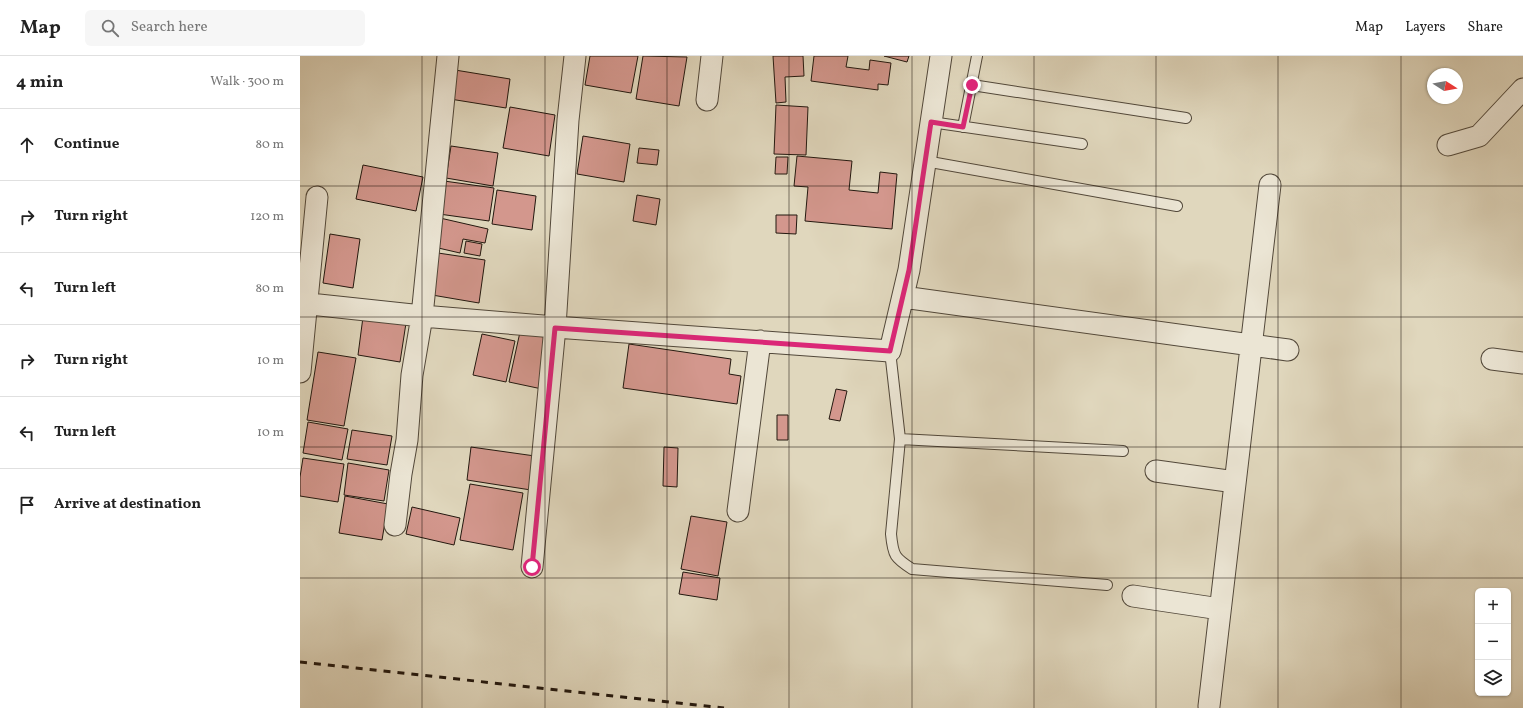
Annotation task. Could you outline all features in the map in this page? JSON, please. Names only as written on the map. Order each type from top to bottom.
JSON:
[{"type":"street","points":[[395,525],[401,474],[408,440],[412,375],[422,316],[448,56]]},
{"type":"street","points":[[532,567],[555,328],[568,120],[575,56]]},
{"type":"street","points":[[707,100],[712,56]]},
{"type":"street","points":[[303,303],[555,328],[890,351],[903,297],[941,56]]},
{"type":"street","points":[[1448,145],[1479,136],[1523,89]]},
{"type":"street","points":[[1209,706],[1270,185]]},
{"type":"street","points":[[300,372],[303,303],[317,197]]},
{"type":"street","points":[[903,297],[1288,350]]},
{"type":"street","points":[[738,510],[760,341]]},
{"type":"street","points":[[1492,359],[1523,362]]},
{"type":"street","points":[[1156,471],[1235,482]]},
{"type":"street","points":[[1133,596],[1220,609]]},
{"type":"lane","points":[[963,127],[977,56]]},
{"type":"lane","points":[[972,85],[1186,118]]},
{"type":"lane","points":[[931,122],[1082,144]]},
{"type":"lane","points":[[925,161],[1177,206]]},
{"type":"lane","points":[[890,351],[900,439],[891,534],[892,545],[897,559],[912,569],[1107,585]]},
{"type":"lane","points":[[900,439],[1123,451]]},
{"type":"building","points":[[590,56],[638,56],[631,93],[585,85]]},
{"type":"building","points":[[643,56],[687,57],[679,106],[636,99]]},
{"type":"building","points":[[773,56],[803,56],[804,76],[785,77],[786,102],[776,103]]},
{"type":"building","points":[[814,56],[848,56],[846,67],[869,70],[870,60],[891,63],[888,85],[878,84],[878,90],[811,81]]},
{"type":"building","points":[[884,56],[909,56],[907,62]]},
{"type":"building","points":[[455,70],[510,79],[506,108],[450,99]]},
{"type":"building","points":[[776,105],[808,107],[806,155],[774,154]]},
{"type":"building","points":[[510,107],[555,115],[549,156],[503,148]]},
{"type":"building","points":[[583,136],[630,144],[624,182],[577,174]]},
{"type":"building","points":[[451,146],[498,153],[493,186],[446,178]]},
{"type":"building","points":[[639,148],[659,150],[657,165],[637,163]]},
{"type":"building","points":[[797,156],[852,161],[849,190],[878,193],[880,172],[897,174],[892,229],[805,221],[808,187],[794,186]]},
{"type":"building","points":[[776,157],[788,157],[787,174],[775,174]]},
{"type":"building","points":[[363,165],[423,177],[416,211],[356,199]]},
{"type":"building","points":[[444,181],[494,188],[489,221],[439,214]]},
{"type":"building","points":[[497,190],[536,196],[532,230],[492,224]]},
{"type":"building","points":[[637,195],[660,199],[656,225],[633,221]]},
{"type":"building","points":[[776,215],[797,215],[796,234],[776,233]]},
{"type":"building","points":[[440,218],[488,229],[485,243],[463,239],[460,253],[434,247]]},
{"type":"building","points":[[330,234],[360,239],[353,288],[323,283]]},
{"type":"building","points":[[466,241],[482,244],[480,256],[464,253]]},
{"type":"building","points":[[438,253],[485,260],[479,303],[432,295]]},
{"type":"building","points":[[363,317],[406,323],[400,362],[358,355]]},
{"type":"building","points":[[520,332],[553,339],[542,389],[509,382]]},
{"type":"building","points":[[482,334],[515,341],[506,382],[473,375]]},
{"type":"building","points":[[629,344],[731,359],[729,374],[741,376],[737,404],[623,388]]},
{"type":"building","points":[[318,352],[356,358],[344,426],[307,420]]},
{"type":"building","points":[[836,389],[847,391],[840,421],[829,419]]},
{"type":"building","points":[[777,415],[788,415],[788,440],[777,440]]},
{"type":"building","points":[[308,422],[348,429],[342,460],[303,453]]},
{"type":"building","points":[[352,430],[392,436],[387,465],[347,459]]},
{"type":"building","points":[[471,447],[535,456],[531,490],[467,480]]},
{"type":"building","points":[[664,447],[678,448],[677,487],[663,486]]},
{"type":"building","points":[[303,458],[344,464],[338,502],[300,496],[300,477]]},
{"type":"building","points":[[348,463],[389,470],[384,501],[344,495]]},
{"type":"building","points":[[470,484],[523,493],[513,550],[460,540]]},
{"type":"building","points":[[345,496],[388,504],[382,540],[339,533]]},
{"type":"building","points":[[412,507],[460,518],[454,545],[406,534]]},
{"type":"building","points":[[691,516],[727,522],[718,576],[681,569]]},
{"type":"building","points":[[683,572],[720,578],[717,600],[679,594]]},
{"type":"railway","points":[[300,662],[724,708]]},
{"type":"route","points":[[532,567],[555,328],[890,351],[909,270],[931,122],[963,127],[972,85]]}]
